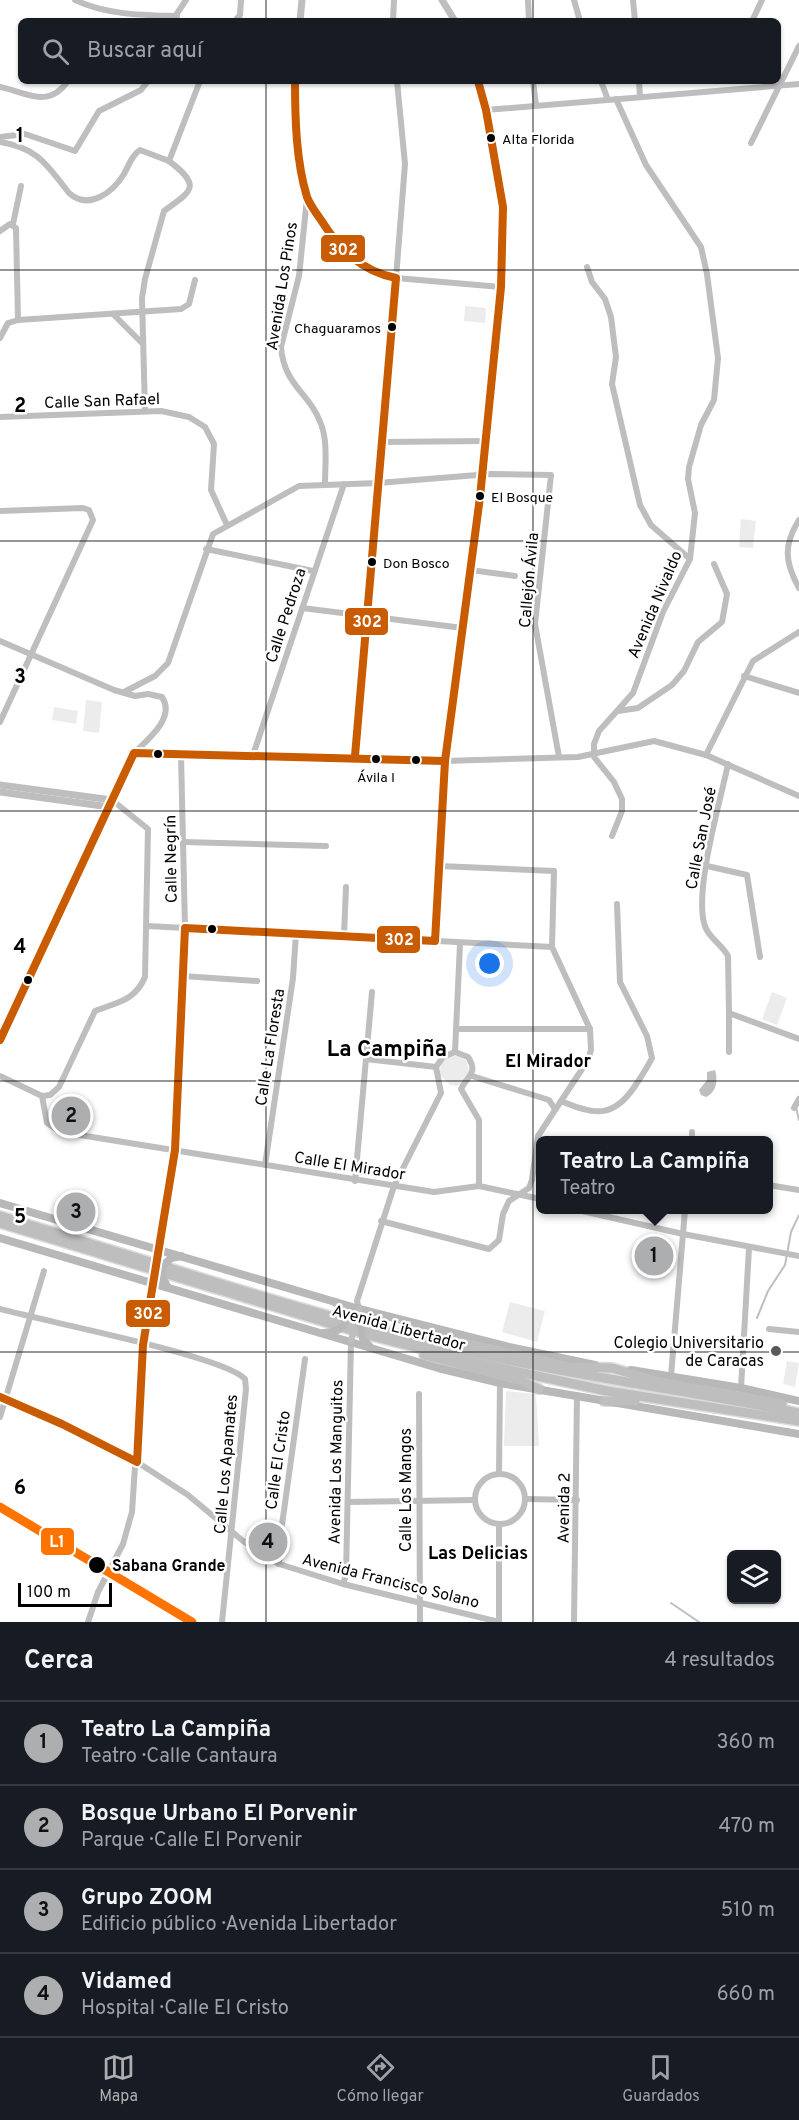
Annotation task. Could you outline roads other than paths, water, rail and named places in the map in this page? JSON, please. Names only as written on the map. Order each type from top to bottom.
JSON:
[{"type":"main road","name":"Avenida Libertador","points":[[0,1203],[359,1309],[509,1347],[612,1368],[741,1388],[799,1401]]},
{"type":"main road","name":"Avenida Libertador","points":[[0,1216],[381,1330],[599,1379],[799,1411]]},
{"type":"main road","name":"Avenida Libertador","points":[[0,1223],[368,1335],[473,1362],[607,1391],[799,1423]]},
{"type":"main road","name":"Avenida Libertador","points":[[0,1238],[438,1368],[500,1383],[799,1434]]},
{"type":"main road","points":[[166,1286],[162,1277],[163,1266],[171,1258],[182,1256]]},
{"type":"main road","points":[[324,1333],[336,1331],[345,1323],[346,1315],[335,1302]]},
{"type":"main road","points":[[370,1347],[363,1339],[361,1326],[367,1318],[378,1314]]},
{"type":"main road","points":[[381,1330],[410,1331],[570,1367],[612,1368],[660,1382],[799,1411]]},
{"type":"main road","points":[[368,1335],[388,1344],[522,1381],[539,1389]]},
{"type":"main road","points":[[604,1401],[636,1401],[799,1423]]},
{"type":"street","points":[[75,0],[127,17],[151,18]]},
{"type":"street","points":[[176,18],[186,0]]},
{"type":"street","points":[[238,18],[240,15],[241,0]]},
{"type":"street","points":[[300,18],[302,0]]},
{"type":"street","points":[[393,18],[394,0]]},
{"type":"street","points":[[442,0],[453,18]]},
{"type":"street","points":[[528,0],[529,18]]},
{"type":"street","points":[[574,0],[579,18]]},
{"type":"street","points":[[633,0],[634,18]]},
{"type":"street","points":[[753,18],[762,0]]},
{"type":"street","points":[[781,80],[799,46]]},
{"type":"street","points":[[0,87],[45,97],[60,93],[66,84]]},
{"type":"street","points":[[0,137],[25,134],[75,151],[99,111],[141,90],[146,84]]},
{"type":"street","points":[[170,161],[199,84]]},
{"type":"street","name":"Avenida Los Pinos","points":[[295,84],[296,114],[308,198],[299,276],[281,347],[282,358],[291,382],[321,422],[324,432],[326,484]]},
{"type":"street","points":[[355,756],[365,616],[405,164],[397,84]]},
{"type":"street","points":[[435,941],[446,760],[483,475],[501,287],[503,207],[486,110],[479,84]]},
{"type":"street","points":[[533,84],[536,105]]},
{"type":"street","points":[[602,84],[608,100]]},
{"type":"street","points":[[639,84],[640,97]]},
{"type":"street","points":[[486,110],[640,97],[733,84],[799,84]]},
{"type":"street","points":[[751,142],[779,84]]},
{"type":"street","name":"Avenida Nivaldo","points":[[594,754],[598,731],[633,693],[663,612],[690,559],[695,513],[688,479],[689,467],[701,425],[714,400],[716,381],[717,341],[707,274],[696,236],[646,165],[616,99]]},
{"type":"street","points":[[0,142],[27,148],[36,154],[69,194],[83,201],[95,200],[111,189],[140,150],[170,161],[185,173],[190,182],[189,188],[178,203],[164,211],[145,279],[142,311],[145,411]]},
{"type":"street","points":[[18,320],[16,228],[13,224],[21,186]]},
{"type":"street","points":[[308,198],[330,234],[352,260],[372,272],[396,278],[501,287]]},
{"type":"street","points":[[0,231],[7,225],[13,224]]},
{"type":"street","points":[[587,267],[592,282],[605,300],[610,317],[616,357],[612,384],[640,505],[651,525],[690,559]]},
{"type":"street","points":[[0,338],[8,323],[18,320],[185,308],[191,298],[195,280]]},
{"type":"street","points":[[113,314],[144,344]]},
{"type":"street","name":"Calle San Rafael","points":[[0,417],[145,411],[181,414],[205,427],[214,444],[216,455],[211,490],[226,525]]},
{"type":"street","points":[[382,442],[486,441]]},
{"type":"street","points":[[124,692],[155,676],[168,663],[206,549],[213,534],[226,525],[292,488],[483,475]]},
{"type":"street","name":"Callejón Ávila","points":[[483,475],[551,475],[535,624],[558,757]]},
{"type":"street","name":"Calle Pedroza","points":[[253,755],[344,484]]},
{"type":"street","points":[[0,511],[83,508],[93,515],[90,529],[0,722]]},
{"type":"street","points":[[799,520],[791,532],[786,556],[799,588]]},
{"type":"street","points":[[206,549],[313,571]]},
{"type":"street","points":[[618,711],[638,708],[672,685],[684,671],[698,642],[722,622],[727,594],[714,564]]},
{"type":"street","points":[[470,570],[515,576]]},
{"type":"street","points":[[302,608],[463,628]]},
{"type":"street","points":[[706,755],[744,676],[761,653],[799,632]]},
{"type":"street","points":[[0,641],[135,696],[156,694],[162,697],[165,707],[160,725],[134,753],[0,1040]]},
{"type":"street","points":[[744,676],[799,693]]},
{"type":"street","points":[[134,753],[355,756],[446,760],[594,754],[647,741],[706,755],[799,796]]},
{"type":"street","points":[[594,754],[614,782],[622,799],[622,811],[612,836]]},
{"type":"street","name":"Calle Negrín","points":[[153,1282],[175,1150],[185,928],[181,755]]},
{"type":"street","name":"Calle San José","points":[[728,764],[702,894],[704,923],[708,933],[728,956],[729,1052]]},
{"type":"street","points":[[0,785],[111,803],[148,829],[145,977],[141,986],[123,1002],[95,1011],[59,1087],[50,1095],[42,1096],[0,1076]]},
{"type":"street","points":[[0,792],[111,803]]},
{"type":"street","points":[[183,842],[326,846]]},
{"type":"street","points":[[439,866],[554,872],[552,947],[590,1029],[591,1050],[588,1060],[538,1136]]},
{"type":"street","points":[[707,866],[747,875],[760,957]]},
{"type":"street","points":[[344,934],[346,887]]},
{"type":"street","points":[[561,1101],[596,1112],[612,1110],[631,1092],[651,1058],[647,1036],[620,982],[617,904]]},
{"type":"street","points":[[147,926],[344,934],[460,944],[552,947]]},
{"type":"street","name":"Calle La Floresta","points":[[265,1165],[293,978],[296,933]]},
{"type":"street","points":[[455,1052],[460,944]]},
{"type":"street","points":[[183,976],[258,981]]},
{"type":"street","points":[[356,1181],[372,992]]},
{"type":"street","points":[[729,1013],[799,1039]]},
{"type":"street","points":[[456,1029],[590,1029]]},
{"type":"street","points":[[366,1059],[436,1067],[443,1057],[455,1052],[468,1057],[473,1068],[472,1076],[461,1089],[479,1120],[479,1186]]},
{"type":"street","name":"Avenida Los Manguitos","points":[[343,1584],[346,1575],[351,1341],[359,1309],[357,1301],[394,1186],[441,1093],[436,1067]]},
{"type":"street","points":[[472,1076],[549,1100],[555,1109]]},
{"type":"street","name":"Calle El Mirador","points":[[42,1096],[44,1117],[56,1130],[356,1181],[434,1192],[479,1186],[536,1198]]},
{"type":"street","points":[[794,1108],[799,1099]]},
{"type":"street","points":[[692,1131],[692,1136]]},
{"type":"street","points":[[381,1221],[489,1249],[499,1240],[503,1214],[509,1201],[529,1188],[536,1151]]},
{"type":"street","points":[[773,1186],[799,1190]]},
{"type":"street","points":[[599,1214],[749,1248],[799,1256]]},
{"type":"street","points":[[671,1376],[685,1214]]},
{"type":"street","points":[[741,1388],[749,1248]]},
{"type":"street","points":[[0,1417],[3,1398],[31,1318],[44,1271]]},
{"type":"street","points":[[88,1622],[98,1592],[112,1569],[129,1525],[137,1462],[143,1345],[153,1282]]},
{"type":"street","points":[[0,1309],[143,1345]]},
{"type":"street","points":[[769,1329],[799,1332]]},
{"type":"street","name":"Calle Los Apamates","points":[[143,1345],[174,1351],[228,1368],[244,1379],[246,1389],[222,1622]]},
{"type":"street","name":"Calle El Cristo","points":[[279,1564],[281,1532],[305,1359]]},
{"type":"street","points":[[499,1474],[500,1383]]},
{"type":"street","name":"Calle Los Mangos","points":[[419,1394],[420,1622]]},
{"type":"street","name":"Avenida 2","points":[[574,1622],[577,1395]]},
{"type":"street","name":"Avenida Francisco Solano","points":[[3,1398],[137,1462],[188,1495],[233,1532],[279,1564],[343,1584],[499,1622]]},
{"type":"street","points":[[499,1474],[517,1481],[525,1499],[517,1517],[499,1524],[482,1517],[474,1500],[478,1485],[484,1479],[499,1474]]},
{"type":"street","points":[[525,1499],[577,1500]]},
{"type":"street","points":[[348,1502],[474,1500]]},
{"type":"street","points":[[499,1524],[499,1622]]},
{"type":"waterway","points":[[796,1107],[799,1120]]},
{"type":"waterway","points":[[757,1318],[768,1291],[785,1265],[791,1232],[799,1215]]},
{"type":"waterway","points":[[671,1603],[699,1622]]},
{"type":"place","name":"Alta Florida","points":[[491,138]]},
{"type":"place","name":"Chaguaramos","points":[[392,327]]},
{"type":"place","name":"El Bosque","points":[[480,496]]},
{"type":"place","name":"Don Bosco","points":[[372,562]]},
{"type":"place","name":"Ávila I","points":[[376,759]]},
{"type":"place","name":"Bosque Urbano El Porvenir","points":[[71,1116]]},
{"type":"place","name":"Grupo ZOOM","points":[[76,1212]]},
{"type":"place","name":"Teatro La Campiña","points":[[654,1256]]},
{"type":"place","name":"Colegio Universitario de Caracas","points":[[776,1351]]},
{"type":"place","name":"Vidamed","points":[[268,1542]]},
{"type":"place","name":"Sabana Grande","points":[[97,1565]]},
{"type":"district","name":"La Campiña","points":[[387,1048]]},
{"type":"district","name":"El Mirador","points":[[548,1061]]},
{"type":"district","name":"Las Delicias","points":[[478,1553]]}]
